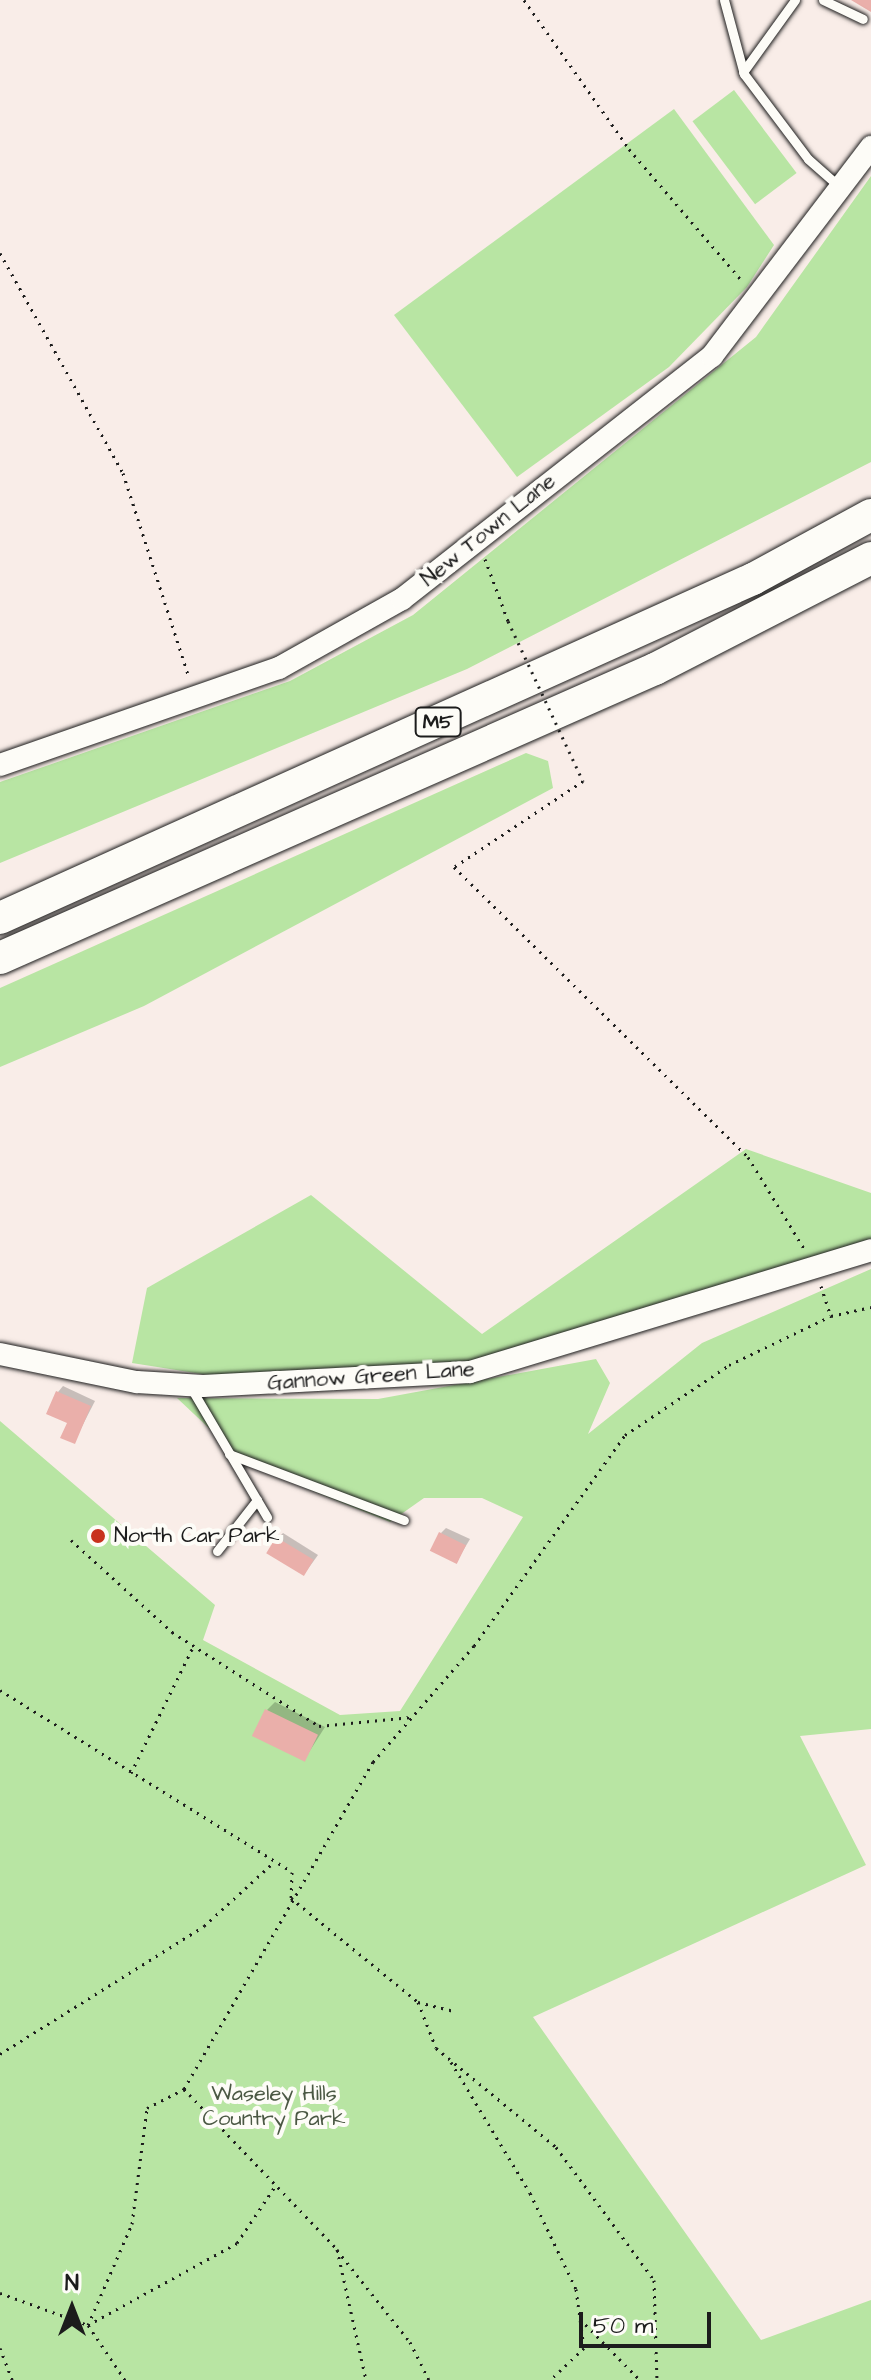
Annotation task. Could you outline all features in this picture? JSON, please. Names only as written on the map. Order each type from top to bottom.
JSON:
[{"type":"highway","name":"M5","points":[[0,918],[753,579],[871,515]]},
{"type":"highway","name":"M5","points":[[0,958],[655,669],[871,558]]},
{"type":"street","name":"New Town Lane","points":[[0,765],[279,668],[402,599],[712,356],[758,300],[871,147]]},
{"type":"street","name":"Gannow Green Lane","points":[[0,1354],[189,1385],[470,1372],[648,1322],[814,1264],[871,1250]]},
{"type":"lane","points":[[724,0],[743,72],[808,159],[841,188]]},
{"type":"lane","points":[[743,72],[795,0]]},
{"type":"lane","points":[[823,0],[863,19]]},
{"type":"lane","points":[[189,1385],[267,1517]]},
{"type":"lane","points":[[229,1454],[404,1520]]},
{"type":"lane","points":[[217,1551],[257,1500]]},
{"type":"path","points":[[524,0],[629,149],[758,300]]},
{"type":"path","points":[[0,253],[123,473],[197,699]]},
{"type":"path","points":[[479,540],[508,621],[583,781],[454,867],[748,1157],[814,1264],[831,1316]]},
{"type":"path","points":[[88,2325],[132,2224],[147,2108],[184,2089],[291,1898],[373,1762],[474,1646],[625,1435],[729,1365],[831,1316],[871,1307]]},
{"type":"path","points":[[71,1540],[194,1646],[319,1726],[412,1717]]},
{"type":"path","points":[[131,1773],[194,1646]]},
{"type":"path","points":[[0,1690],[292,1872],[291,1898]]},
{"type":"path","points":[[0,2054],[204,1926],[274,1861]]},
{"type":"path","points":[[291,1898],[418,2002],[455,2011]]},
{"type":"path","points":[[418,2002],[436,2048],[556,2147],[654,2280],[657,2380]]},
{"type":"path","points":[[449,2059],[530,2193],[576,2289],[584,2348],[550,2380]]},
{"type":"path","points":[[184,2089],[337,2249],[410,2342],[429,2380]]},
{"type":"path","points":[[88,2325],[237,2243],[276,2185]]},
{"type":"path","points":[[337,2249],[366,2380]]},
{"type":"path","points":[[0,2293],[88,2325],[125,2380]]},
{"type":"path","points":[[580,2319],[640,2380]]},
{"type":"path","points":[[0,2348],[12,2380]]},
{"type":"green space","points":[[734,90],[797,173],[755,204],[692,121]]},
{"type":"green space","points":[[674,109],[774,245],[747,287],[669,367],[517,477],[394,315]]},
{"type":"green space","points":[[871,176],[871,462],[467,669],[0,863],[0,782],[290,681],[413,615],[756,337]]},
{"type":"green space","points":[[526,753],[548,761],[553,788],[144,1006],[0,1067],[0,988]]},
{"type":"green space","points":[[746,1149],[871,1193],[871,1239],[486,1360],[214,1376],[132,1363],[147,1288],[311,1195],[482,1334]]},
{"type":"green space","name":"Waseley Hills Country Park","points":[[871,1269],[871,1729],[800,1736],[866,1865],[533,2017],[761,2340],[871,2300],[871,2380],[0,2380],[0,1421],[215,1605],[203,1640],[340,1715],[400,1711],[523,1517],[482,1498],[424,1498],[390,1522],[248,1465],[177,1398],[378,1399],[596,1359],[610,1383],[588,1434],[702,1343]]},
{"type":"building","points":[[851,0],[871,0],[871,12]]},
{"type":"building","points":[[56,1391],[91,1406],[75,1444],[60,1438],[67,1423],[46,1414]]},
{"type":"building","points":[[439,1532],[466,1545],[457,1564],[430,1551]]},
{"type":"building","points":[[276,1537],[314,1560],[304,1576],[266,1553]]},
{"type":"building","points":[[265,1709],[318,1735],[305,1762],[252,1736]]},
{"type":"place","name":"North Car Park","points":[[98,1536]]}]
